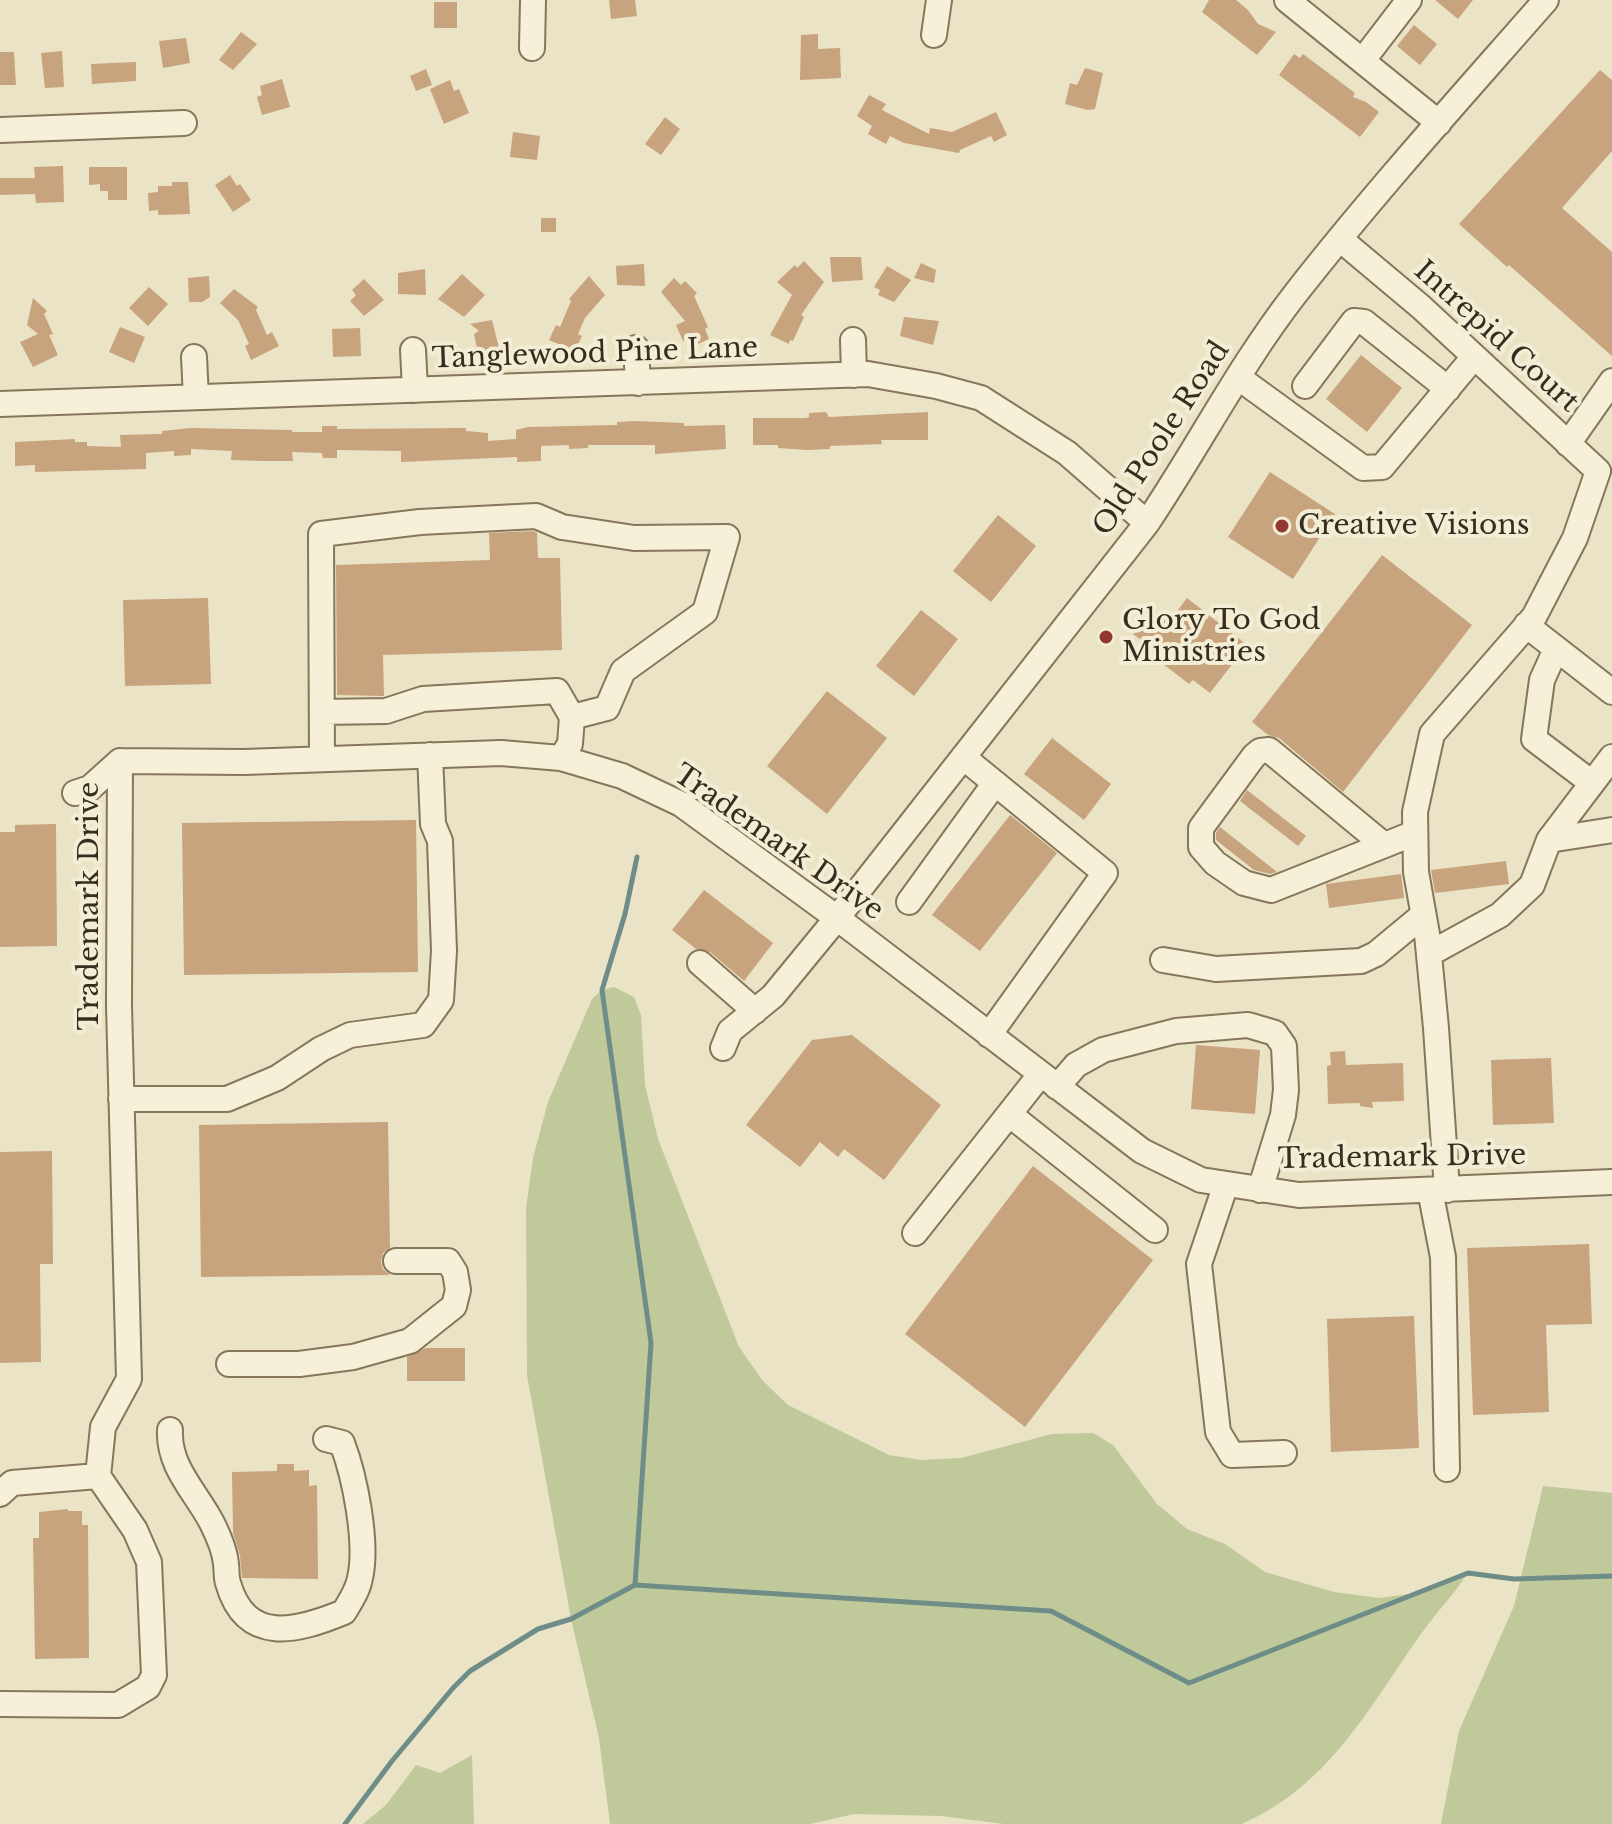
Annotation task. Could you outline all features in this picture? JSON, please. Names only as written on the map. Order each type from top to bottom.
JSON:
[{"type":"street","points":[[532,48],[533,0]]},
{"type":"street","points":[[934,35],[939,0]]},
{"type":"street","points":[[1287,0],[1439,123]]},
{"type":"street","points":[[1363,60],[1409,0]]},
{"type":"street","name":"Old Poole Road","points":[[723,1048],[730,1031],[773,996],[837,918],[1147,523],[1295,294],[1546,0]]},
{"type":"street","points":[[0,130],[184,123]]},
{"type":"street","name":"Intrepid Court","points":[[1340,239],[1421,307],[1568,444],[1605,467],[1575,538],[1530,621],[1432,734],[1415,812],[1416,872],[1429,954],[1443,1257],[1447,1469]]},
{"type":"street","points":[[1305,386],[1354,321],[1364,322],[1448,389]]},
{"type":"street","points":[[853,340],[854,375]]},
{"type":"street","points":[[636,348],[638,383]]},
{"type":"street","points":[[413,350],[415,390]]},
{"type":"street","points":[[194,357],[196,397]]},
{"type":"street","points":[[1239,378],[1363,468],[1382,467],[1474,357]]},
{"type":"street","name":"Tanglewood Pine Lane","points":[[0,404],[868,374],[981,398],[1067,453],[1147,523]]},
{"type":"street","points":[[1568,444],[1612,381]]},
{"type":"street","points":[[322,759],[321,534],[420,522],[536,516],[562,527],[634,538],[727,537],[705,612],[623,671],[607,708],[572,717]]},
{"type":"street","points":[[1530,621],[1556,649],[1612,692]]},
{"type":"street","points":[[1556,649],[1542,680],[1534,739],[1592,783]]},
{"type":"street","points":[[322,712],[386,711],[423,699],[557,691],[572,717],[570,744],[561,758]]},
{"type":"street","points":[[1384,845],[1269,750],[1260,751],[1254,756],[1201,828],[1201,847],[1215,863],[1244,883],[1271,890],[1415,833]]},
{"type":"street","name":"Trademark Drive","points":[[98,1476],[103,1427],[129,1379],[121,1099],[120,761],[185,763],[501,753],[561,758],[622,776],[681,804],[837,918],[1142,1151],[1201,1180],[1299,1195],[1612,1182]]},
{"type":"street","points":[[121,1099],[227,1099],[277,1078],[321,1049],[350,1035],[423,1025],[441,1000],[444,951],[440,841],[433,824],[430,755]]},
{"type":"street","points":[[963,757],[1105,873],[989,1035]]},
{"type":"street","points":[[1429,954],[1500,915],[1532,885],[1549,840],[1612,757]]},
{"type":"street","points":[[75,793],[90,788],[120,761]]},
{"type":"street","points":[[909,902],[995,783]]},
{"type":"street","points":[[1549,840],[1612,830]]},
{"type":"street","points":[[1163,960],[1216,969],[1361,961],[1376,954],[1423,915]]},
{"type":"street","points":[[700,963],[755,1011]]},
{"type":"street","points":[[915,1233],[1009,1114],[1048,1081],[1103,1050],[1176,1031],[1248,1025],[1275,1033],[1284,1046],[1286,1090],[1283,1115],[1260,1190]]},
{"type":"street","points":[[1009,1114],[1155,1230]]},
{"type":"street","points":[[1226,1184],[1199,1264],[1218,1432],[1232,1455],[1284,1453]]},
{"type":"street","points":[[229,1364],[312,1362],[353,1357],[410,1341],[448,1314],[454,1306],[458,1290],[455,1272],[448,1261],[396,1261]]},
{"type":"street","points":[[170,1430],[169,1446],[176,1466],[213,1525],[236,1604],[255,1624],[279,1628],[308,1627],[344,1612],[360,1581],[363,1555],[353,1472],[342,1443],[326,1439]]},
{"type":"street","points":[[0,1494],[12,1483],[98,1476],[135,1530],[149,1562],[154,1675],[148,1687],[118,1705],[0,1704]]},
{"type":"green space","points":[[614,987],[634,997],[641,1015],[645,1085],[658,1139],[739,1347],[763,1381],[788,1405],[889,1455],[921,1460],[961,1458],[1052,1434],[1093,1433],[1113,1445],[1157,1504],[1187,1529],[1225,1544],[1265,1572],[1334,1592],[1379,1598],[1424,1592],[1468,1573],[1422,1632],[1361,1721],[1298,1790],[1242,1824],[1004,1824],[941,1816],[854,1814],[810,1824],[610,1824],[599,1738],[571,1619],[527,1375],[526,1208],[533,1158],[548,1102],[592,999],[602,990]]},
{"type":"green space","points":[[1543,1486],[1612,1493],[1612,1824],[1441,1824],[1459,1731],[1514,1606]]},
{"type":"green space","points":[[472,1755],[474,1824],[363,1824],[386,1805],[416,1765],[440,1773]]},
{"type":"building","points":[[609,0],[635,0],[637,16],[611,19]]},
{"type":"building","points":[[1209,0],[1236,0],[1258,24],[1276,32],[1257,55],[1202,12]]},
{"type":"building","points":[[1435,0],[1473,0],[1458,19]]},
{"type":"building","points":[[434,2],[457,2],[457,28],[434,28]]},
{"type":"building","points":[[1414,25],[1437,44],[1420,65],[1397,46]]},
{"type":"building","points":[[241,32],[257,44],[233,70],[219,60]]},
{"type":"building","points":[[818,34],[818,49],[840,48],[841,78],[800,80],[801,35]]},
{"type":"building","points":[[186,38],[190,63],[163,68],[159,41]]},
{"type":"building","points":[[62,51],[64,87],[45,88],[41,53]]},
{"type":"building","points":[[0,52],[14,52],[16,85],[0,85]]},
{"type":"building","points":[[1294,54],[1300,58],[1303,54],[1355,93],[1353,97],[1379,112],[1360,137],[1279,75]]},
{"type":"building","points":[[136,62],[136,81],[92,84],[91,64]]},
{"type":"building","points":[[1085,68],[1103,73],[1095,109],[1065,104],[1070,83],[1077,85]]},
{"type":"building","points":[[426,69],[432,85],[416,91],[410,76]]},
{"type":"building","points":[[1600,70],[1612,80],[1612,151],[1562,208],[1612,252],[1612,356],[1459,224]]},
{"type":"building","points":[[282,79],[290,107],[262,115],[257,97],[262,95],[260,86]]},
{"type":"building","points":[[450,80],[454,91],[459,89],[469,113],[444,124],[430,89]]},
{"type":"building","points":[[869,95],[886,104],[882,110],[929,134],[930,128],[952,132],[996,112],[1007,135],[994,142],[991,136],[959,153],[904,143],[890,136],[886,144],[868,134],[872,126],[857,116]]},
{"type":"building","points":[[665,117],[680,129],[661,155],[645,144]]},
{"type":"building","points":[[513,132],[540,136],[537,160],[510,157]]},
{"type":"building","points":[[63,166],[64,202],[36,203],[35,194],[0,195],[0,178],[35,178],[34,167]]},
{"type":"building","points":[[89,167],[127,167],[127,200],[108,200],[108,191],[100,191],[100,184],[89,185]]},
{"type":"building","points":[[230,175],[251,200],[233,212],[215,185]]},
{"type":"building","points":[[172,182],[188,182],[190,214],[158,215],[158,210],[149,211],[148,193],[158,192],[158,186],[172,186]]},
{"type":"building","points":[[541,218],[556,218],[556,232],[541,232]]},
{"type":"building","points":[[830,257],[861,257],[863,280],[832,282]]},
{"type":"building","points":[[804,261],[824,282],[801,315],[804,317],[789,344],[770,335],[792,295],[777,282]]},
{"type":"building","points":[[921,263],[936,270],[934,283],[914,278]]},
{"type":"building","points":[[644,264],[645,286],[617,285],[616,266]]},
{"type":"building","points":[[887,266],[911,280],[894,302],[878,295],[880,290],[874,287]]},
{"type":"building","points":[[425,269],[426,295],[398,294],[398,273]]},
{"type":"building","points":[[462,274],[485,295],[464,317],[438,299]]},
{"type":"building","points":[[209,276],[210,297],[202,302],[189,302],[188,278]]},
{"type":"building","points":[[589,276],[605,295],[585,318],[575,351],[549,340],[556,325],[560,327],[571,301],[569,299]]},
{"type":"building","points":[[674,278],[681,285],[685,281],[697,293],[694,296],[708,327],[705,329],[709,339],[691,347],[687,339],[683,341],[676,325],[685,321],[661,292]]},
{"type":"building","points":[[364,279],[384,300],[364,316],[350,301],[356,295],[352,290]]},
{"type":"building","points":[[149,287],[168,304],[148,326],[129,308]]},
{"type":"building","points":[[234,289],[258,307],[256,310],[267,335],[272,332],[279,346],[251,360],[245,346],[249,344],[238,320],[220,303]]},
{"type":"building","points":[[33,298],[47,311],[44,314],[53,334],[49,335],[58,355],[33,367],[20,342],[38,334],[27,325]]},
{"type":"building","points":[[904,317],[939,321],[933,345],[900,336]]},
{"type":"building","points":[[492,320],[500,352],[498,349],[478,353],[474,334],[479,331],[470,324]]},
{"type":"building","points":[[120,327],[145,337],[134,363],[109,352]]},
{"type":"building","points":[[360,328],[361,356],[333,357],[332,329]]},
{"type":"building","points":[[1361,355],[1402,388],[1367,432],[1326,399]]},
{"type":"building","points":[[826,412],[829,417],[928,412],[928,440],[881,440],[882,444],[807,450],[753,445],[753,418],[806,418],[809,413]]},
{"type":"building","points":[[617,422],[684,423],[684,426],[725,425],[726,449],[655,454],[655,445],[588,445],[588,448],[569,449],[569,445],[541,446],[541,461],[517,462],[517,457],[401,462],[401,451],[337,450],[337,458],[323,458],[322,453],[292,452],[293,461],[262,461],[231,460],[232,451],[191,449],[191,455],[174,456],[174,451],[146,453],[146,469],[35,472],[35,465],[15,466],[15,442],[75,439],[75,442],[87,442],[87,446],[121,447],[120,435],[162,434],[162,431],[190,428],[322,432],[322,426],[337,426],[337,429],[466,428],[466,431],[488,433],[488,441],[516,439],[516,430],[528,427],[617,425]]},
{"type":"building","name":"Creative Visions","points":[[1270,472],[1335,514],[1293,579],[1228,537]]},
{"type":"building","points":[[998,515],[1036,546],[991,602],[953,571]]},
{"type":"building","points":[[489,533],[537,533],[538,558],[560,558],[562,650],[383,655],[384,696],[337,695],[336,565],[490,560]]},
{"type":"building","points":[[1382,555],[1472,625],[1343,792],[1279,738],[1268,735],[1252,722]]},
{"type":"building","points":[[208,598],[211,684],[125,686],[123,600]]},
{"type":"building","points":[[1187,598],[1247,645],[1210,693],[1193,680],[1189,684],[1141,647],[1144,642],[1133,634],[1152,609],[1169,622]]},
{"type":"building","points":[[921,610],[958,639],[914,696],[876,666]]},
{"type":"building","points":[[827,691],[887,738],[827,814],[767,766]]},
{"type":"building","points":[[1052,738],[1111,784],[1084,820],[1024,774]]},
{"type":"building","points":[[1247,790],[1306,836],[1298,846],[1240,801]]},
{"type":"building","points":[[1010,815],[1057,853],[980,951],[932,915]]},
{"type":"building","points":[[416,820],[418,972],[184,975],[182,823]]},
{"type":"building","points":[[56,824],[57,946],[0,947],[0,832],[15,832],[15,825]]},
{"type":"building","points":[[1220,827],[1277,872],[1270,874],[1254,870],[1216,840]]},
{"type":"building","points":[[1506,861],[1509,884],[1435,893],[1431,870]]},
{"type":"building","points":[[1401,874],[1404,898],[1329,908],[1326,884]]},
{"type":"building","points":[[704,890],[773,943],[744,981],[710,952],[696,949],[672,930]]},
{"type":"building","points":[[852,1035],[941,1105],[884,1180],[844,1149],[838,1157],[820,1142],[800,1167],[746,1125],[812,1040]]},
{"type":"building","points":[[1196,1045],[1260,1050],[1255,1114],[1191,1109]]},
{"type":"building","points":[[1345,1051],[1346,1065],[1403,1063],[1404,1101],[1372,1102],[1373,1108],[1360,1106],[1360,1103],[1328,1104],[1327,1066],[1331,1065],[1330,1052]]},
{"type":"building","points":[[1551,1058],[1554,1123],[1493,1125],[1491,1060]]},
{"type":"building","points":[[388,1122],[390,1248],[383,1253],[381,1262],[390,1275],[201,1277],[199,1125]]},
{"type":"building","points":[[52,1151],[53,1264],[40,1264],[41,1362],[0,1363],[0,1152]]},
{"type":"building","points":[[1033,1166],[1153,1260],[1025,1427],[905,1334]]},
{"type":"building","points":[[1589,1244],[1592,1324],[1546,1325],[1549,1412],[1473,1415],[1467,1248]]},
{"type":"building","points":[[1414,1316],[1419,1448],[1331,1452],[1327,1319]]},
{"type":"building","points":[[425,1348],[465,1348],[465,1381],[407,1381],[407,1357]]},
{"type":"building","points":[[277,1464],[294,1464],[294,1471],[309,1470],[309,1486],[317,1485],[318,1579],[242,1578],[233,1533],[232,1472],[277,1471]]},
{"type":"building","points":[[82,1511],[82,1525],[88,1525],[89,1658],[35,1659],[33,1538],[39,1538],[39,1512]]},
{"type":"waterway","points":[[635,1585],[651,1343],[602,990],[625,914],[637,857]]},
{"type":"waterway","points":[[345,1824],[392,1761],[470,1671],[538,1629],[571,1619],[635,1585],[1051,1611],[1189,1683],[1468,1573],[1514,1579],[1612,1576]]},
{"type":"place","name":"Creative Visions","points":[[1282,526]]},
{"type":"place","name":"Glory To God Ministries","points":[[1106,637]]}]
